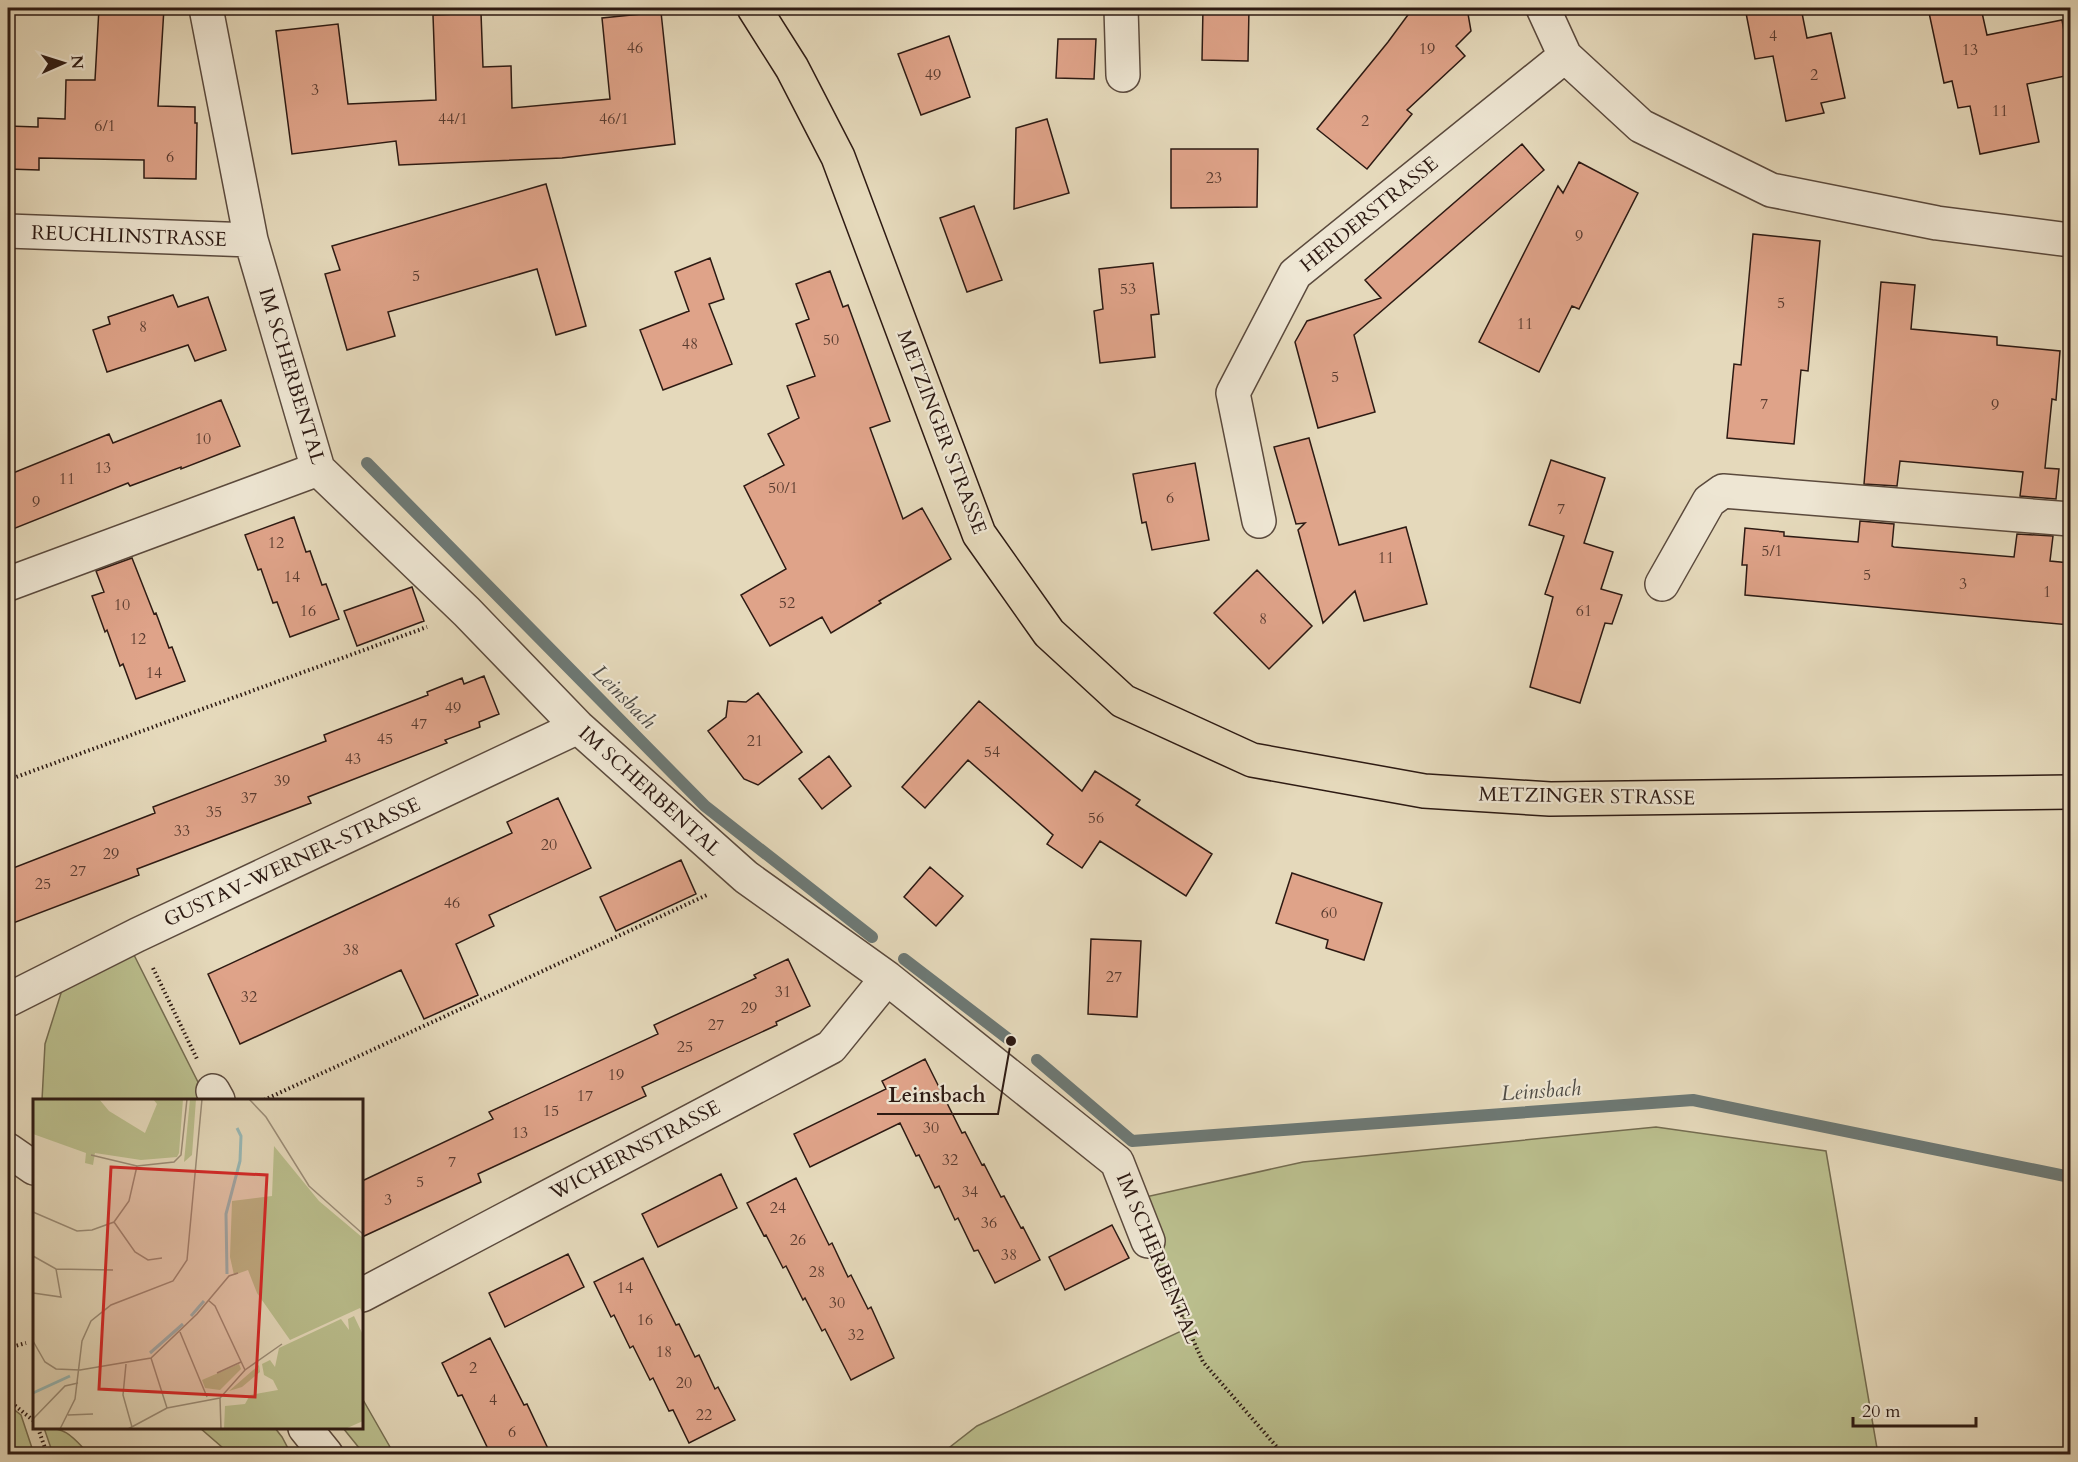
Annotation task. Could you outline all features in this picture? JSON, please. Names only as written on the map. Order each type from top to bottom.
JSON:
[{"type":"main road","name":"METZINGER STRASSE","points":[[754,8],[792,68],[838,157],[980,534],[1049,633],[1123,701],[1252,760],[1424,791],[1550,799],[2070,792]]},
{"type":"street","name":"IM SCHERBENTAL","points":[[206,8],[251,240],[318,469],[467,612],[578,726],[746,878],[887,978],[1117,1162],[1148,1241]]},
{"type":"street","points":[[1121,8],[1123,75]]},
{"type":"street","points":[[1543,8],[1565,56],[1641,126],[1771,190],[1937,223],[2070,240]]},
{"type":"street","name":"HERDERSTRASSE","points":[[1259,521],[1233,393],[1295,274],[1565,56]]},
{"type":"street","name":"REUCHLINSTRASSE","points":[[8,231],[251,240]]},
{"type":"street","points":[[8,584],[318,469]]},
{"type":"street","points":[[1662,584],[1709,501],[1723,491],[2070,519]]},
{"type":"street","name":"GUSTAV-WERNER-STRASSE","points":[[8,1000],[137,935],[578,726]]},
{"type":"street","name":"WICHERNSTRASSE","points":[[363,1294],[831,1047],[887,978]]},
{"type":"street","points":[[8,1150],[33,1167]]},
{"type":"street","points":[[306,1429],[326,1455]]},
{"type":"path","points":[[8,780],[467,612]]},
{"type":"path","points":[[268,1099],[746,878]]},
{"type":"path","points":[[137,935],[215,1096]]},
{"type":"path","name":"IM SCHERBENTAL","points":[[1148,1241],[1203,1362],[1283,1455]]},
{"type":"path","points":[[8,1348],[26,1343]]},
{"type":"path","points":[[8,1400],[33,1420]]},
{"type":"path","points":[[38,1429],[48,1455]]},
{"type":"green space","points":[[133,953],[206,1099],[42,1099],[45,1044],[62,990]]},
{"type":"green space","points":[[1656,1127],[1826,1151],[1878,1454],[941,1454],[977,1426],[1188,1328],[1132,1200],[1303,1162]]},
{"type":"green space","points":[[363,1400],[394,1454],[364,1454],[344,1429],[363,1429]]},
{"type":"green space","points":[[8,1405],[21,1415],[34,1454],[8,1454]]},
{"type":"green space","points":[[44,1429],[64,1432],[89,1454],[53,1454]]},
{"type":"green space","points":[[201,1429],[276,1429],[291,1454],[230,1454]]},
{"type":"building","points":[[99,8],[164,8],[158,106],[195,107],[196,179],[144,178],[144,160],[39,158],[39,170],[8,169],[8,126],[38,127],[38,118],[65,119],[66,80],[95,80]]},
{"type":"building","points":[[1203,8],[1249,8],[1248,61],[1202,60]]},
{"type":"building","points":[[1413,8],[1467,8],[1471,31],[1456,46],[1465,56],[1407,110],[1412,114],[1367,169],[1317,129]]},
{"type":"building","points":[[1745,8],[1801,8],[1807,38],[1831,33],[1845,98],[1821,103],[1824,113],[1786,121],[1773,56],[1755,59]]},
{"type":"building","points":[[1928,8],[1981,8],[1987,35],[2062,20],[2070,75],[2027,84],[2039,142],[1980,154],[1970,106],[1958,108],[1952,81],[1944,83]]},
{"type":"building","points":[[661,12],[675,144],[562,158],[399,165],[396,141],[292,154],[276,31],[338,24],[348,104],[436,100],[433,15],[481,13],[483,67],[511,66],[512,108],[610,99],[602,18]]},
{"type":"building","points":[[949,36],[970,97],[921,115],[898,54]]},
{"type":"building","points":[[1058,39],[1096,39],[1094,79],[1056,78]]},
{"type":"building","points":[[1047,119],[1069,193],[1014,209],[1016,128]]},
{"type":"building","points":[[1522,144],[1544,170],[1354,335],[1375,412],[1318,428],[1295,342],[1307,321],[1381,298],[1365,280]]},
{"type":"building","points":[[1171,149],[1258,149],[1257,207],[1171,208]]},
{"type":"building","points":[[1579,162],[1638,193],[1579,309],[1572,306],[1539,372],[1479,342],[1558,186],[1563,193]]},
{"type":"building","points":[[546,184],[586,326],[556,335],[537,269],[388,312],[395,336],[347,350],[325,274],[340,270],[332,246]]},
{"type":"building","points":[[974,206],[1002,280],[967,292],[940,218]]},
{"type":"building","points":[[1753,234],[1820,241],[1808,371],[1801,370],[1794,444],[1727,438],[1734,364],[1741,365]]},
{"type":"building","points":[[710,258],[724,299],[709,304],[732,364],[663,390],[640,330],[689,311],[675,272]]},
{"type":"building","points":[[1153,263],[1159,314],[1151,315],[1155,357],[1100,363],[1094,311],[1103,309],[1099,269]]},
{"type":"building","points":[[830,271],[843,307],[848,305],[890,421],[870,428],[903,519],[922,508],[951,559],[879,601],[881,603],[831,633],[822,617],[770,646],[741,595],[786,569],[744,486],[784,465],[768,434],[799,418],[787,386],[815,376],[796,324],[809,319],[796,284]]},
{"type":"building","points":[[1881,282],[1915,285],[1911,329],[1997,337],[1997,345],[2060,351],[2056,400],[2052,399],[2045,468],[2059,469],[2056,499],[2020,496],[2023,472],[1900,461],[1897,486],[1864,484]]},
{"type":"building","points":[[173,295],[178,307],[208,297],[226,350],[195,361],[188,345],[107,372],[93,330],[110,324],[108,317]]},
{"type":"building","points":[[221,400],[240,446],[130,486],[128,483],[8,531],[8,475],[109,434],[113,443]]},
{"type":"building","points":[[1309,438],[1339,545],[1406,527],[1427,604],[1364,621],[1355,591],[1323,623],[1298,530],[1305,523],[1296,524],[1274,447]]},
{"type":"building","points":[[1551,460],[1605,478],[1584,543],[1613,552],[1601,589],[1622,595],[1612,624],[1605,623],[1580,703],[1530,687],[1553,597],[1545,594],[1564,536],[1529,525]]},
{"type":"building","points":[[1195,463],[1209,540],[1152,550],[1146,522],[1142,523],[1133,474]]},
{"type":"building","points":[[294,517],[306,552],[310,551],[322,585],[326,584],[339,619],[290,637],[277,602],[273,603],[261,569],[258,570],[245,535]]},
{"type":"building","points":[[1860,521],[1894,524],[1892,546],[1894,547],[2014,557],[2017,534],[2053,536],[2050,561],[2070,563],[2070,625],[1745,595],[1747,565],[1742,565],[1745,528],[1784,532],[1784,536],[1858,542]]},
{"type":"building","points":[[132,558],[154,614],[156,613],[169,648],[172,647],[185,681],[136,699],[123,664],[120,666],[107,630],[105,632],[92,596],[104,592],[96,571]]},
{"type":"building","points":[[1257,570],[1312,626],[1269,669],[1214,613]]},
{"type":"building","points":[[412,587],[424,621],[357,646],[344,611]]},
{"type":"building","points":[[484,676],[499,714],[479,722],[480,727],[445,740],[447,743],[308,797],[311,803],[137,869],[139,875],[8,925],[8,870],[155,813],[153,807],[326,741],[324,735],[428,695],[427,692],[462,678],[464,684]]},
{"type":"building","points":[[758,693],[802,752],[758,785],[744,779],[708,731],[726,717],[728,701],[746,702]]},
{"type":"building","points":[[979,701],[1082,791],[1095,771],[1140,800],[1136,805],[1212,854],[1186,896],[1100,841],[1082,868],[1047,844],[1053,835],[968,760],[925,808],[902,787]]},
{"type":"building","points":[[829,756],[851,786],[822,809],[799,779]]},
{"type":"building","points":[[558,798],[591,868],[489,915],[494,926],[456,944],[478,995],[424,1019],[401,970],[240,1044],[208,974],[512,833],[507,822]]},
{"type":"building","points":[[681,860],[696,894],[616,931],[600,897]]},
{"type":"building","points":[[930,867],[963,896],[936,926],[904,897]]},
{"type":"building","points":[[1292,873],[1382,903],[1364,960],[1326,948],[1328,940],[1276,923]]},
{"type":"building","points":[[1091,939],[1141,941],[1137,1017],[1088,1014]]},
{"type":"building","points":[[788,959],[810,1006],[776,1022],[777,1025],[642,1087],[646,1096],[478,1174],[481,1182],[363,1237],[363,1181],[493,1119],[489,1112],[658,1034],[654,1025],[756,978],[754,975]]},
{"type":"building","points":[[925,1059],[962,1133],[965,1132],[1001,1197],[1004,1196],[1021,1228],[1023,1227],[1040,1260],[995,1283],[978,1250],[974,1251],[958,1218],[955,1220],[939,1186],[935,1188],[919,1155],[916,1156],[900,1123],[810,1167],[794,1134],[886,1089],[882,1081]]},
{"type":"building","points":[[721,1174],[737,1208],[658,1247],[642,1214]]},
{"type":"building","points":[[796,1178],[829,1245],[832,1243],[848,1277],[851,1275],[868,1309],[871,1307],[894,1358],[851,1380],[825,1329],[822,1331],[786,1266],[783,1268],[766,1235],[764,1236],[747,1203]]},
{"type":"building","points":[[1112,1225],[1129,1258],[1065,1290],[1049,1257]]},
{"type":"building","points":[[568,1254],[584,1287],[505,1327],[489,1293]]},
{"type":"building","points":[[643,1258],[676,1325],[679,1324],[695,1357],[699,1355],[715,1389],[718,1387],[735,1420],[689,1443],[673,1410],[669,1411],[653,1378],[650,1380],[633,1346],[630,1348],[614,1315],[611,1317],[594,1282]]},
{"type":"building","points":[[490,1338],[524,1405],[527,1404],[551,1455],[491,1455],[462,1395],[458,1396],[442,1363]]},
{"type":"waterway","name":"Leinsbach","points":[[367,463],[705,806],[872,937]]},
{"type":"waterway","name":"Leinsbach","points":[[904,959],[1011,1041]]},
{"type":"waterway","name":"Leinsbach","points":[[1037,1060],[1132,1141],[1693,1100],[2070,1177]]},
{"type":"place","name":"Leinsbach","points":[[1011,1041]]}]
